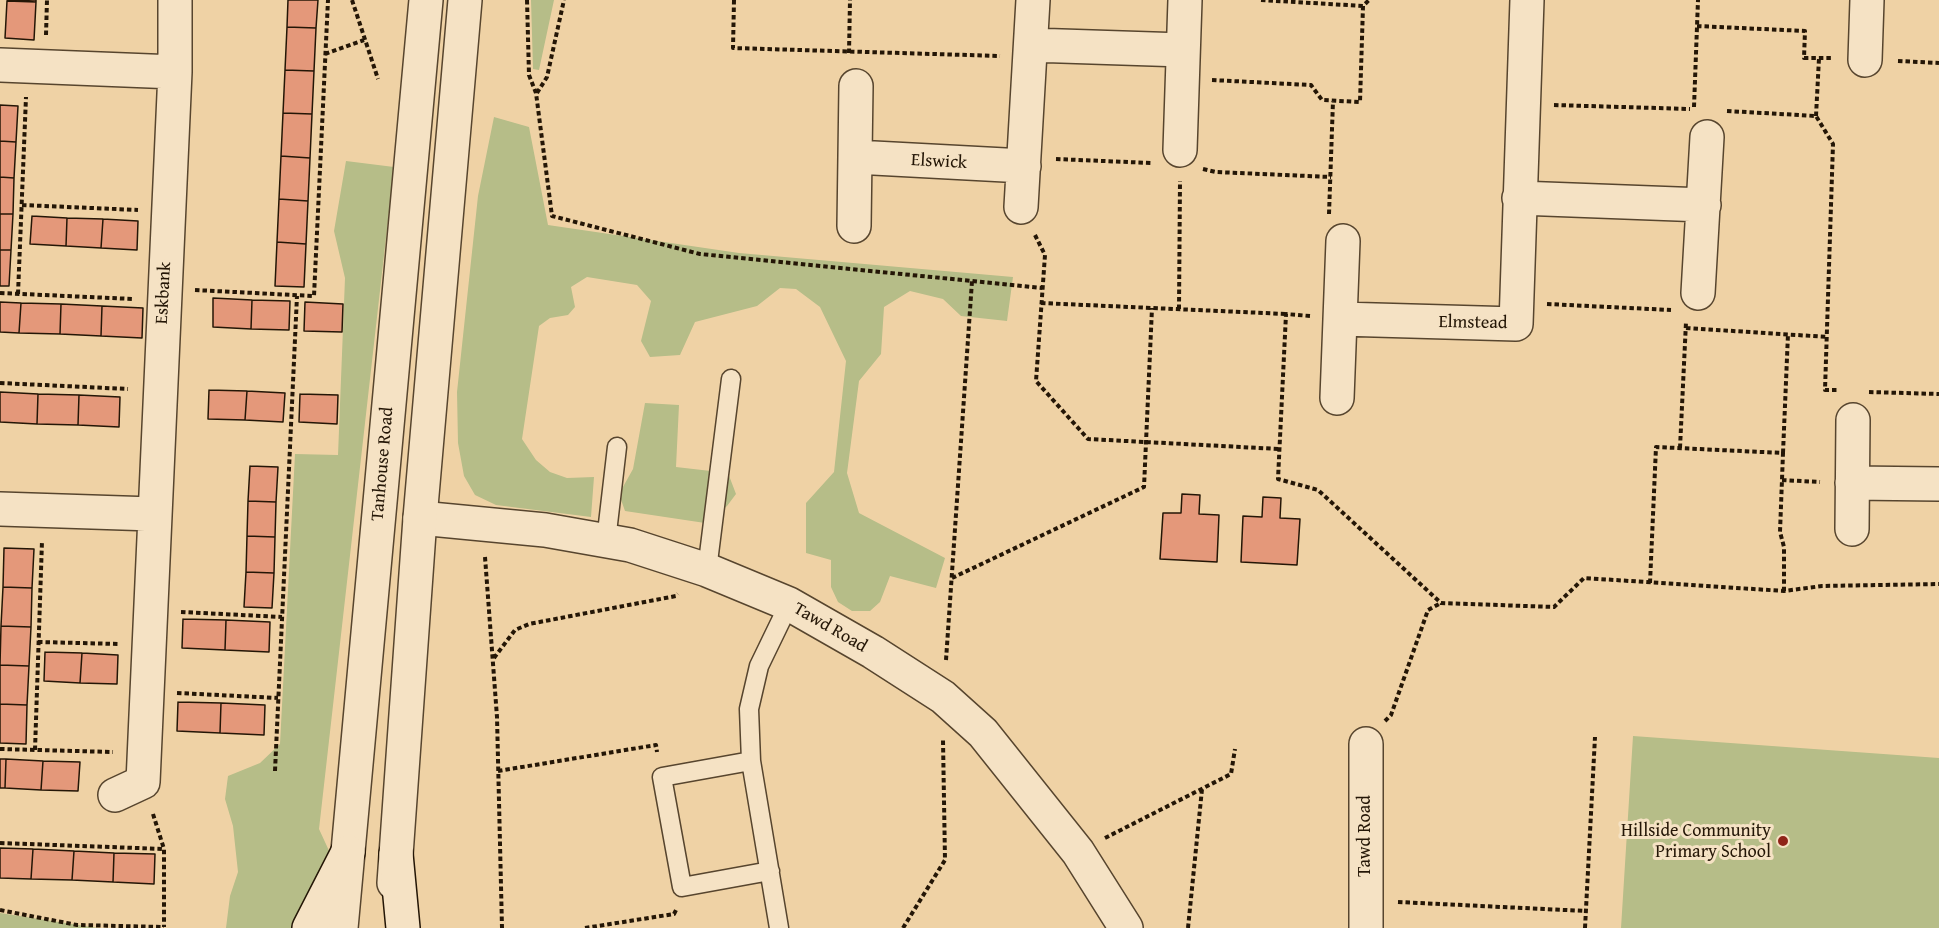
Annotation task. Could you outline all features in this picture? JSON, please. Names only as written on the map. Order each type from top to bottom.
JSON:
[{"type":"street","name":"Eskbank","points":[[134,777],[147,692],[153,514],[175,72],[175,0]]},
{"type":"street","name":"Tanhouse Road","points":[[341,928],[426,0]]},
{"type":"street","points":[[390,928],[420,518],[465,0]]},
{"type":"street","points":[[1022,207],[1033,0]]},
{"type":"street","points":[[1180,150],[1185,0]]},
{"type":"street","name":"Elmstead","points":[[1340,319],[1516,324],[1527,0]]},
{"type":"street","points":[[1865,60],[1867,0]]},
{"type":"street","points":[[1031,51],[1183,64]]},
{"type":"street","points":[[14,65],[175,72]]},
{"type":"street","points":[[854,226],[856,86]]},
{"type":"street","points":[[1686,308],[1704,205],[1712,124]]},
{"type":"street","name":"Elswick","points":[[855,157],[1024,166]]},
{"type":"street","points":[[1519,198],[1704,205]]},
{"type":"street","points":[[1337,398],[1343,241]]},
{"type":"street","points":[[1852,529],[1854,401]]},
{"type":"street","points":[[1852,483],[1939,484]]},
{"type":"street","points":[[0,509],[153,514]]},
{"type":"street","name":"Tawd Road","points":[[420,518],[545,530],[630,545],[704,569],[789,604],[873,652],[943,697],[983,734],[1031,790],[1078,852],[1126,928]]},
{"type":"street","name":"Tawd Road","points":[[1365,914],[1366,744]]},
{"type":"street","points":[[309,928],[348,852]]},
{"type":"street","points":[[396,854],[403,928]]},
{"type":"lane","points":[[704,569],[731,379]]},
{"type":"lane","points":[[606,541],[617,447]]},
{"type":"lane","points":[[779,928],[751,761],[749,709],[759,666],[789,604]]},
{"type":"lane","points":[[751,761],[662,777],[682,887],[770,871]]},
{"type":"path","points":[[0,293],[314,296],[328,0]]},
{"type":"path","points":[[352,0],[378,79]]},
{"type":"path","points":[[527,0],[529,75],[536,93],[552,216],[700,254],[1042,288]]},
{"type":"path","points":[[536,93],[547,77],[564,0]]},
{"type":"path","points":[[734,0],[733,48],[849,51],[1031,51]]},
{"type":"path","points":[[850,0],[849,51],[856,86]]},
{"type":"path","points":[[1261,0],[1363,6]]},
{"type":"path","points":[[1183,64],[1311,85],[1322,100],[1360,102],[1363,6],[1369,0]]},
{"type":"path","points":[[1523,104],[1694,110],[1698,0]]},
{"type":"path","points":[[1697,26],[1805,31],[1804,58],[1939,63]]},
{"type":"path","points":[[325,54],[364,40]]},
{"type":"path","points":[[1819,58],[1816,116],[1833,144],[1826,390],[1854,401],[1939,394]]},
{"type":"path","points":[[14,65],[22,205],[18,294]]},
{"type":"path","points":[[1333,101],[1329,220],[1343,241]]},
{"type":"path","points":[[1712,124],[1816,116]]},
{"type":"path","points":[[1179,309],[1180,150]]},
{"type":"path","points":[[22,205],[168,212]]},
{"type":"path","points":[[1022,207],[1045,255],[1036,381],[1088,439],[1280,448]]},
{"type":"path","points":[[903,928],[945,860],[943,697],[972,281]]},
{"type":"path","points":[[275,771],[297,296]]},
{"type":"path","points":[[1041,303],[1286,314],[1340,319]]},
{"type":"path","points":[[1516,303],[1686,308],[1680,448]]},
{"type":"path","points":[[951,578],[1144,487],[1152,308]]},
{"type":"path","points":[[1286,314],[1278,479],[1318,490],[1441,603]]},
{"type":"path","points":[[1686,328],[1828,337]]},
{"type":"path","points":[[1784,591],[1784,547],[1780,532],[1788,334]]},
{"type":"path","points":[[0,383],[159,390]]},
{"type":"path","points":[[1650,583],[1656,447],[1783,453]]},
{"type":"path","points":[[1782,480],[1852,483]]},
{"type":"path","points":[[34,750],[43,511]]},
{"type":"path","points":[[479,524],[487,570],[493,658],[502,928]]},
{"type":"path","points":[[493,658],[515,630],[529,624],[676,596],[704,569]]},
{"type":"path","points":[[1366,744],[1391,715],[1428,610],[1441,603],[1554,607],[1584,578],[1784,591],[1822,586],[1939,584]]},
{"type":"path","points":[[150,610],[282,617]]},
{"type":"path","points":[[38,642],[148,645]]},
{"type":"path","points":[[147,692],[278,698]]},
{"type":"path","points":[[1585,928],[1595,737]]},
{"type":"path","points":[[498,771],[656,745],[662,777]]},
{"type":"path","points":[[0,749],[34,750],[134,777],[164,849],[164,928],[77,925],[0,910]]},
{"type":"path","points":[[1078,852],[1232,774],[1235,749]]},
{"type":"path","points":[[1188,928],[1202,789]]},
{"type":"path","points":[[0,843],[164,849]]},
{"type":"path","points":[[585,928],[674,914],[682,887]]},
{"type":"path","points":[[1365,914],[1586,911]]},
{"type":"green space","points":[[531,0],[554,0],[539,70],[533,69]]},
{"type":"green space","points":[[494,117],[529,127],[548,225],[739,253],[1013,277],[1007,321],[961,316],[943,299],[910,291],[884,307],[881,354],[859,381],[847,473],[859,513],[945,558],[936,588],[890,576],[880,602],[870,611],[852,611],[838,602],[831,587],[831,560],[806,553],[806,503],[834,472],[846,361],[820,307],[796,289],[780,288],[757,306],[695,322],[680,355],[650,357],[641,341],[651,301],[637,285],[587,277],[571,287],[575,307],[568,315],[550,318],[539,326],[522,439],[536,460],[550,472],[567,478],[594,477],[591,517],[496,505],[475,495],[464,476],[458,443],[457,392],[478,196]]},
{"type":"green space","points":[[346,161],[394,167],[319,829],[331,855],[297,928],[226,928],[230,896],[238,872],[233,826],[225,799],[228,776],[260,763],[280,744],[295,454],[338,455],[345,278],[334,231]]},
{"type":"green space","points":[[645,403],[679,405],[676,467],[728,473],[736,494],[727,506],[705,523],[625,511],[619,494],[633,469]]},
{"type":"green space","name":"Hillside Community Primary School","points":[[1633,736],[1939,758],[1939,928],[1621,928]]},
{"type":"green space","points":[[0,913],[98,928],[0,928]]},
{"type":"building","points":[[7,0],[36,0],[36,2]]},
{"type":"building","points":[[288,0],[318,0],[316,28],[287,27]]},
{"type":"building","points":[[7,1],[36,2],[34,40],[5,38]]},
{"type":"building","points":[[287,27],[316,28],[314,71],[285,70]]},
{"type":"building","points":[[285,70],[314,71],[312,114],[283,113]]},
{"type":"building","points":[[0,105],[18,106],[16,142],[0,141]]},
{"type":"building","points":[[283,113],[312,114],[310,158],[281,156]]},
{"type":"building","points":[[0,141],[16,142],[14,178],[0,177]]},
{"type":"building","points":[[281,156],[310,158],[308,201],[279,199]]},
{"type":"building","points":[[0,177],[14,178],[13,214],[0,214]]},
{"type":"building","points":[[279,199],[308,201],[306,244],[277,242]]},
{"type":"building","points":[[0,214],[13,214],[11,250],[0,250]]},
{"type":"building","points":[[32,216],[67,218],[66,246],[30,244]]},
{"type":"building","points":[[67,218],[103,219],[101,248],[66,246]]},
{"type":"building","points":[[103,219],[138,221],[137,250],[101,248]]},
{"type":"building","points":[[277,242],[306,244],[304,287],[275,286]]},
{"type":"building","points":[[0,250],[11,250],[9,286],[0,286]]},
{"type":"building","points":[[213,298],[252,300],[251,329],[213,327]]},
{"type":"building","points":[[252,300],[290,301],[289,330],[251,329]]},
{"type":"building","points":[[0,302],[21,303],[19,333],[0,332]]},
{"type":"building","points":[[305,302],[343,304],[342,332],[304,331]]},
{"type":"building","points":[[21,303],[61,304],[60,334],[19,333]]},
{"type":"building","points":[[61,304],[102,306],[101,336],[60,334]]},
{"type":"building","points":[[102,306],[143,308],[142,338],[101,336]]},
{"type":"building","points":[[209,390],[247,391],[245,420],[208,419]]},
{"type":"building","points":[[247,391],[285,393],[283,422],[245,420]]},
{"type":"building","points":[[0,392],[38,394],[37,424],[0,422]]},
{"type":"building","points":[[38,394],[79,395],[78,425],[37,424]]},
{"type":"building","points":[[300,394],[338,395],[337,424],[299,422]]},
{"type":"building","points":[[79,395],[120,397],[119,427],[78,425]]},
{"type":"building","points":[[250,466],[278,467],[276,502],[248,501]]},
{"type":"building","points":[[1182,494],[1200,495],[1199,514],[1219,515],[1217,562],[1160,559],[1163,513],[1181,513]]},
{"type":"building","points":[[1263,497],[1281,498],[1280,518],[1300,519],[1297,565],[1241,562],[1243,516],[1262,517]]},
{"type":"building","points":[[248,501],[276,502],[275,537],[247,536]]},
{"type":"building","points":[[247,536],[275,537],[274,573],[246,572]]},
{"type":"building","points":[[4,548],[34,549],[32,588],[3,587]]},
{"type":"building","points":[[246,572],[274,573],[272,608],[244,607]]},
{"type":"building","points":[[3,587],[32,588],[31,627],[1,626]]},
{"type":"building","points":[[183,619],[226,620],[225,650],[182,648]]},
{"type":"building","points":[[226,620],[270,622],[269,652],[225,650]]},
{"type":"building","points":[[1,626],[31,627],[29,666],[0,665]]},
{"type":"building","points":[[45,652],[82,653],[80,683],[44,681]]},
{"type":"building","points":[[82,653],[118,655],[117,684],[80,683]]},
{"type":"building","points":[[0,665],[29,666],[27,705],[0,704]]},
{"type":"building","points":[[178,702],[221,703],[220,733],[177,731]]},
{"type":"building","points":[[221,703],[265,705],[264,735],[220,733]]},
{"type":"building","points":[[0,704],[27,705],[26,744],[0,743]]},
{"type":"building","points":[[0,759],[6,759],[5,788],[0,788]]},
{"type":"building","points":[[6,759],[43,761],[41,790],[5,788]]},
{"type":"building","points":[[43,761],[80,762],[78,791],[41,790]]},
{"type":"building","points":[[0,848],[33,849],[31,879],[0,878]]},
{"type":"building","points":[[33,849],[74,851],[72,880],[31,879]]},
{"type":"building","points":[[74,851],[114,853],[113,882],[72,880]]},
{"type":"building","points":[[114,853],[155,854],[154,884],[113,882]]},
{"type":"place","name":"Hillside Community Primary School","points":[[1783,841]]}]
